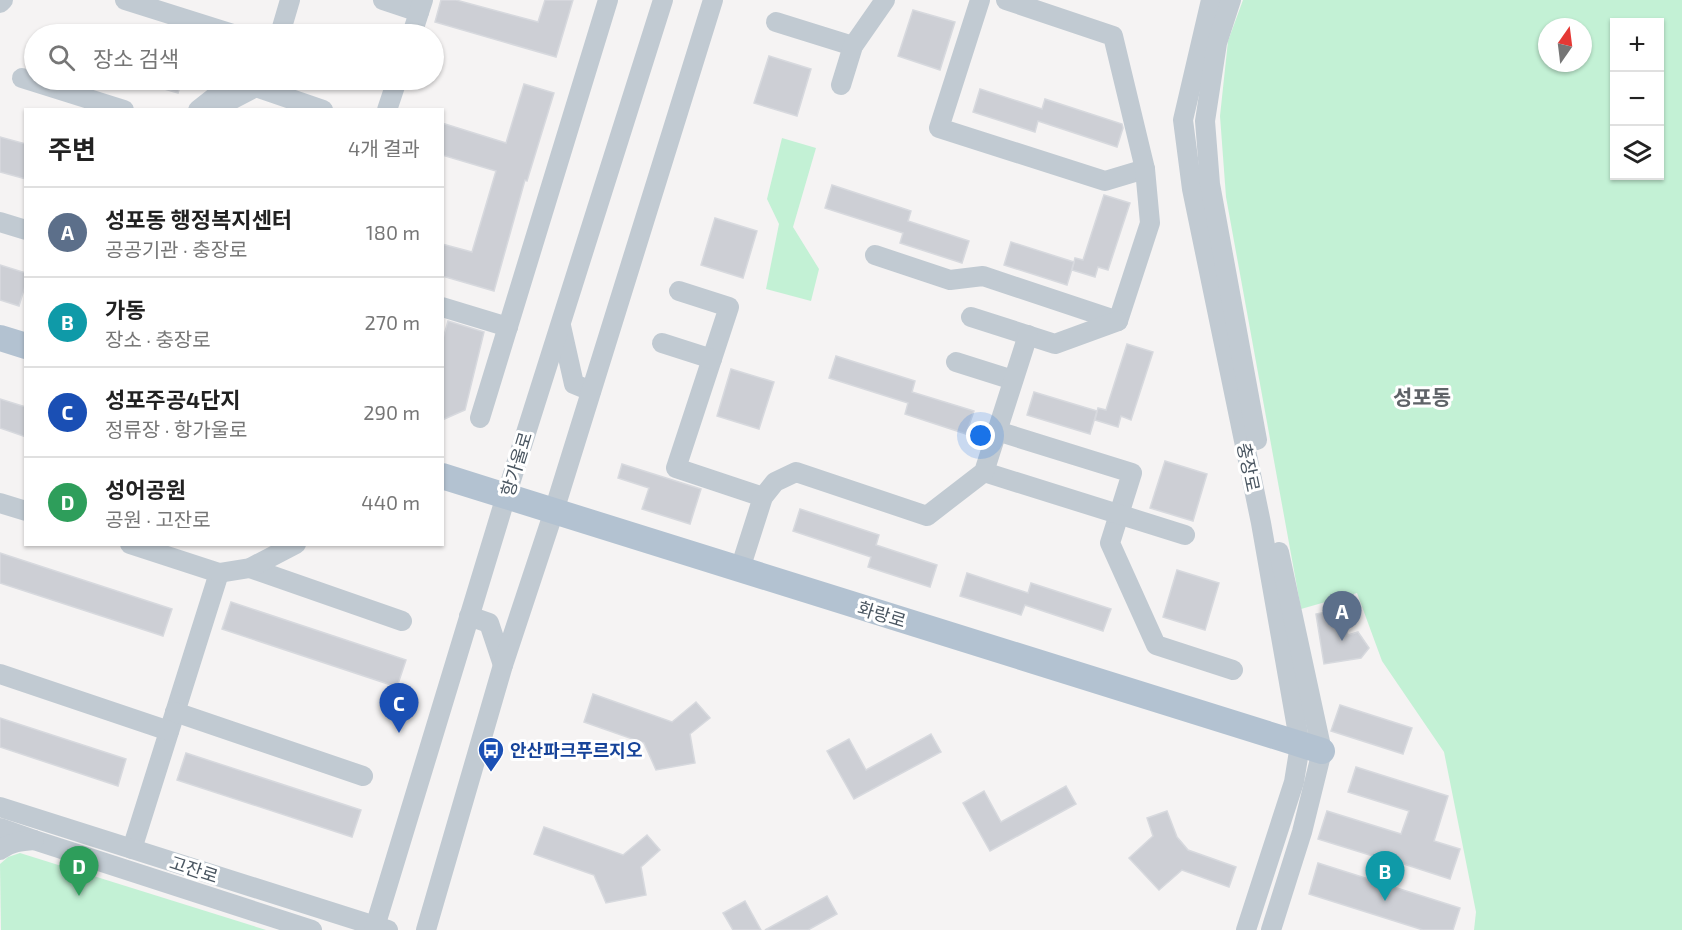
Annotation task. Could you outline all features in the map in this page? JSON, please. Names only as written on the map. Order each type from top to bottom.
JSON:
[{"type":"main road","points":[[0,338],[24,345]]},
{"type":"main road","name":"화랑로","points":[[444,477],[1311,748]]},
{"type":"street","points":[[125,0],[201,24]]},
{"type":"street","points":[[283,24],[290,0]]},
{"type":"street","points":[[383,0],[421,6],[415,24]]},
{"type":"street","points":[[480,418],[608,0]]},
{"type":"street","name":"항가울로","points":[[379,929],[506,496],[663,0]]},
{"type":"street","points":[[426,930],[503,665],[554,511],[713,0]]},
{"type":"street","points":[[980,0],[939,128],[1105,181],[1145,169]]},
{"type":"street","points":[[1006,0],[1113,36],[1145,169],[1150,223],[1118,321]]},
{"type":"street","name":"충장로","points":[[1211,0],[1183,120],[1192,189],[1261,523],[1311,748],[1294,782],[1246,930]]},
{"type":"street","name":"충장로","points":[[1231,0],[1217,43],[1205,121],[1210,184],[1273,522],[1311,748],[1302,832],[1271,930]]},
{"type":"street","points":[[841,85],[853,46],[877,2]]},
{"type":"street","points":[[776,22],[853,46]]},
{"type":"street","points":[[60,90],[118,108]]},
{"type":"street","points":[[201,108],[223,90]]},
{"type":"street","points":[[215,108],[246,90]]},
{"type":"street","points":[[275,90],[319,108]]},
{"type":"street","points":[[388,108],[394,90]]},
{"type":"street","points":[[0,222],[24,229]]},
{"type":"street","points":[[875,255],[950,280],[983,276],[1118,321]]},
{"type":"street","points":[[679,291],[729,307],[676,468],[764,497]]},
{"type":"street","points":[[444,308],[508,327]]},
{"type":"street","points":[[971,317],[1056,344],[1118,321]]},
{"type":"street","points":[[561,323],[574,384],[591,391]]},
{"type":"street","points":[[740,569],[764,497],[775,482],[796,472],[927,516],[984,472],[1028,335]]},
{"type":"street","points":[[662,343],[712,359]]},
{"type":"street","points":[[957,362],[1013,380]]},
{"type":"street","points":[[997,431],[1132,473],[1110,543],[1156,645],[1233,670]]},
{"type":"street","points":[[984,472],[1185,535]]},
{"type":"street","points":[[0,503],[24,510]]},
{"type":"street","points":[[133,546],[219,573],[250,568],[292,546]]},
{"type":"street","points":[[250,568],[402,621]]},
{"type":"street","points":[[132,849],[219,573]]},
{"type":"street","points":[[470,616],[489,623],[503,665]]},
{"type":"street","points":[[0,674],[363,776]]},
{"type":"street","name":"고잔로","points":[[0,807],[379,929]]},
{"type":"street","name":"고잔로","points":[[0,828],[312,930]]},
{"type":"street","points":[[0,850],[18,842],[34,840]]},
{"type":"green space","points":[[1243,0],[1682,0],[1682,930],[1474,930],[1476,912],[1444,752],[1382,661],[1357,593],[1301,609],[1226,197],[1220,116],[1228,41]]},
{"type":"green space","points":[[782,138],[816,148],[793,227],[819,269],[811,301],[766,289],[779,224],[767,199]]},
{"type":"green space","points":[[20,853],[266,930],[1,930],[0,864],[8,857]]},
{"type":"building","points":[[441,0],[456,0],[538,22],[545,0],[573,0],[556,57],[435,22]]},
{"type":"building","points":[[913,10],[955,22],[940,70],[898,56]]},
{"type":"building","points":[[769,56],[811,69],[797,116],[754,103]]},
{"type":"building","points":[[524,84],[554,93],[527,181],[525,180],[494,291],[444,277],[444,245],[472,252],[496,171],[444,156],[444,124],[506,143]]},
{"type":"building","points":[[980,89],[1042,109],[1045,99],[1122,124],[1123,128],[1117,147],[1038,121],[1035,132],[973,112]]},
{"type":"building","points":[[0,137],[24,143],[24,178],[0,172]]},
{"type":"building","points":[[832,185],[911,211],[908,221],[969,241],[962,263],[900,243],[903,233],[825,208]]},
{"type":"building","points":[[1104,195],[1130,203],[1108,270],[1098,267],[1095,277],[1072,270],[1075,258],[1083,260]]},
{"type":"building","points":[[715,218],[757,231],[743,278],[701,265]]},
{"type":"building","points":[[1011,242],[1074,262],[1067,285],[1004,265]]},
{"type":"building","points":[[0,265],[24,272],[24,290],[19,306],[0,300]]},
{"type":"building","points":[[448,321],[484,332],[465,410],[444,419],[444,335]]},
{"type":"building","points":[[1127,344],[1153,352],[1131,420],[1121,416],[1118,427],[1095,420],[1098,408],[1106,410]]},
{"type":"building","points":[[836,356],[915,381],[912,392],[974,411],[966,434],[905,414],[908,403],[829,378]]},
{"type":"building","points":[[731,369],[774,382],[759,429],[717,416]]},
{"type":"building","points":[[1034,392],[1097,411],[1090,434],[1027,415]]},
{"type":"building","points":[[0,399],[24,406],[24,436],[0,428]]},
{"type":"building","points":[[1165,461],[1207,474],[1193,521],[1150,508]]},
{"type":"building","points":[[622,464],[701,489],[690,524],[642,509],[649,488],[618,478]]},
{"type":"building","points":[[800,509],[879,535],[876,545],[937,565],[930,587],[868,567],[871,557],[793,531]]},
{"type":"building","points":[[0,553],[172,609],[163,636],[0,583]]},
{"type":"building","points":[[1177,570],[1219,583],[1205,630],[1163,617]]},
{"type":"building","points":[[967,573],[1028,593],[1031,583],[1111,609],[1103,631],[1025,605],[1021,615],[960,596]]},
{"type":"building","points":[[231,602],[406,660],[397,687],[222,629]]},
{"type":"building","points":[[1340,609],[1348,635],[1358,632],[1369,648],[1361,658],[1324,664],[1316,614]]},
{"type":"building","points":[[593,694],[672,722],[696,702],[710,718],[690,734],[695,763],[656,770],[644,743],[584,722]]},
{"type":"building","points":[[1340,705],[1412,728],[1403,754],[1331,731]]},
{"type":"building","points":[[0,718],[126,759],[118,786],[0,747]]},
{"type":"building","points":[[931,734],[941,752],[854,799],[827,751],[849,739],[866,770]]},
{"type":"building","points":[[186,753],[361,810],[352,837],[177,780]]},
{"type":"building","points":[[1356,767],[1448,796],[1434,841],[1460,849],[1450,879],[1318,839],[1327,811],[1401,834],[1409,811],[1348,792]]},
{"type":"building","points":[[1066,786],[1076,804],[990,851],[963,803],[984,791],[1001,822]]},
{"type":"building","points":[[1167,811],[1177,837],[1188,850],[1236,867],[1229,887],[1182,870],[1159,890],[1129,858],[1153,836],[1147,818]]},
{"type":"building","points":[[544,827],[623,855],[647,835],[660,850],[641,867],[646,895],[606,903],[594,875],[534,854]]},
{"type":"building","points":[[1318,863],[1460,908],[1453,930],[1423,930],[1309,894]]},
{"type":"building","points":[[827,896],[837,914],[808,930],[765,930]]},
{"type":"building","points":[[745,901],[761,930],[733,930],[723,913]]},
{"type":"place","name":"성포동 행정복지센터","points":[[1342,641]]},
{"type":"place","name":"성포주공4단지","points":[[399,733]]},
{"type":"place","name":"안산파크푸르지오","points":[[491,773]]},
{"type":"place","name":"성어공원","points":[[79,896]]},
{"type":"place","name":"가동","points":[[1385,901]]},
{"type":"district","name":"성포동","points":[[1422,396]]}]
